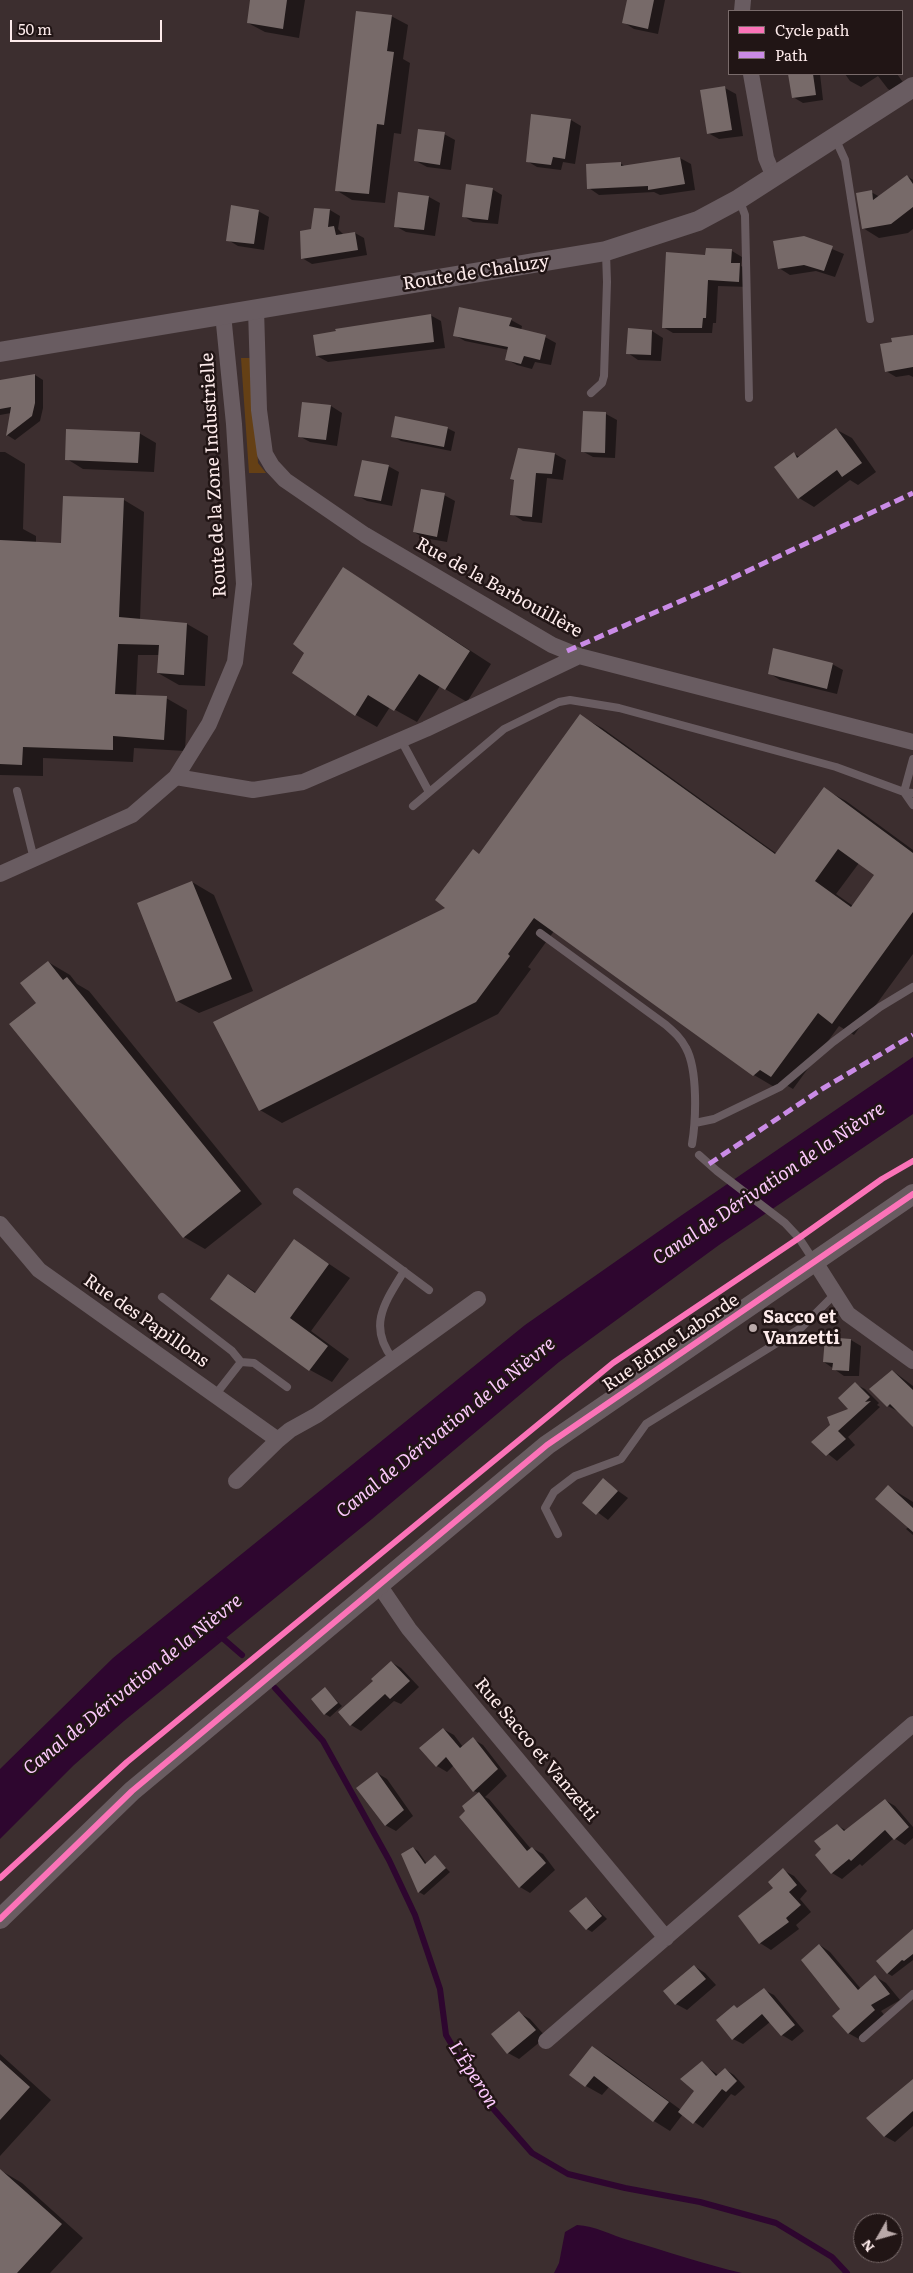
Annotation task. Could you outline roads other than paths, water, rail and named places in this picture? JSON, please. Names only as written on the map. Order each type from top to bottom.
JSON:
[{"type":"street","points":[[751,75],[766,158],[774,177]]},
{"type":"street","name":"Route de Chaluzy","points":[[0,352],[606,251],[698,220],[739,199],[913,87]]},
{"type":"street","name":"Rue de la Barbouillère","points":[[256,309],[259,410],[265,454],[285,480],[365,535],[552,645],[580,656],[913,742]]},
{"type":"street","name":"Route de la Zone Industrielle","points":[[0,874],[132,814],[176,777],[208,724],[234,662],[244,584],[234,424],[223,314]]},
{"type":"street","points":[[176,777],[253,790],[303,782],[401,740],[580,656]]},
{"type":"street","name":"Rue Edme Laborde","points":[[0,1919],[132,1791],[547,1445],[913,1194]]},
{"type":"street","name":"Rue des Papillons","points":[[0,1224],[40,1270],[278,1440]]},
{"type":"street","points":[[815,1262],[848,1314],[913,1361]]},
{"type":"street","points":[[236,1481],[290,1430],[317,1415],[478,1299]]},
{"type":"street","name":"Rue Sacco et Vanzetti","points":[[379,1585],[409,1629],[666,1938]]},
{"type":"street","points":[[546,2041],[913,1724]]},
{"type":"lane","points":[[835,138],[845,160],[870,319]]},
{"type":"lane","points":[[739,199],[745,216],[749,398]]},
{"type":"lane","points":[[591,393],[602,383],[604,376],[606,251]]},
{"type":"lane","points":[[413,806],[504,729],[559,702],[570,700],[619,708],[836,767],[904,792],[913,793]]},
{"type":"lane","points":[[401,740],[429,792]]},
{"type":"lane","points":[[913,759],[904,792],[913,805]]},
{"type":"lane","points":[[17,791],[34,859]]},
{"type":"lane","points":[[540,933],[666,1025],[681,1039],[691,1058],[695,1123],[692,1144]]},
{"type":"lane","points":[[695,1123],[714,1119],[780,1087],[841,1036],[880,1007],[913,987]]},
{"type":"lane","points":[[699,1155],[717,1172],[785,1223],[800,1238],[815,1262]]},
{"type":"lane","points":[[297,1192],[429,1290]]},
{"type":"lane","points":[[393,1360],[384,1344],[379,1319],[390,1294],[404,1271]]},
{"type":"lane","points":[[558,1534],[545,1508],[554,1492],[574,1476],[621,1459],[646,1424],[801,1328],[835,1294]]},
{"type":"lane","points":[[162,1297],[232,1351],[241,1362],[254,1364],[287,1387]]},
{"type":"lane","points":[[216,1394],[241,1362]]},
{"type":"lane","points":[[863,2038],[913,1994]]},
{"type":"water","name":"Canal de Dérivation de la Nièvre","points":[[913,1057],[913,1114],[719,1245],[559,1362],[372,1519],[124,1721],[74,1765],[0,1839],[0,1769],[113,1658],[525,1325]]},
{"type":"water","points":[[577,2225],[597,2229],[713,2266],[742,2273],[554,2273],[559,2263],[565,2232]]},
{"type":"waterway","name":"L'Éperon","points":[[219,1635],[242,1655]]},
{"type":"waterway","name":"L'Éperon","points":[[275,1688],[323,1741],[389,1860],[415,1915],[440,1989],[446,2035],[482,2096],[532,2153],[568,2174],[625,2188],[700,2202],[776,2223],[832,2257],[847,2273]]},
{"type":"place","name":"Sacco et Vanzetti","points":[[753,1328]]}]
